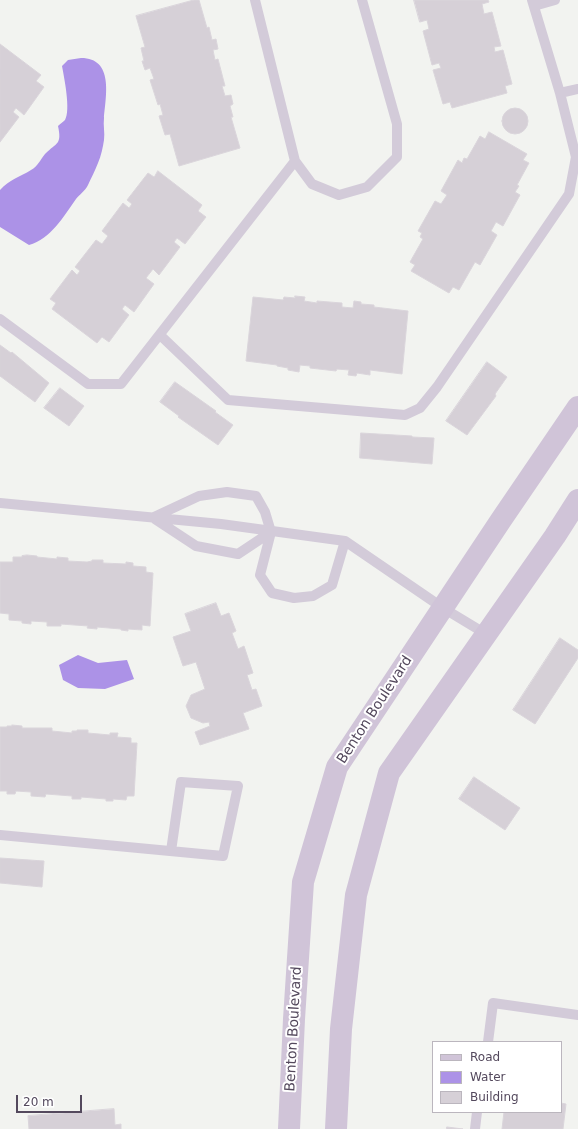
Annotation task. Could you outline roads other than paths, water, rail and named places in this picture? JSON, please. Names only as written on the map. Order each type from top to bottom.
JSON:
[{"type":"street","name":"Benton Boulevard","points":[[289,1129],[294,1019],[303,882],[337,767],[578,408]]},
{"type":"street","points":[[336,1129],[341,1029],[356,895],[389,773],[555,536],[578,500]]},
{"type":"lane","points":[[255,0],[296,161],[312,184],[339,195],[367,187],[397,158],[397,124],[362,0]]},
{"type":"lane","points":[[160,335],[228,400],[405,415],[420,408],[574,192],[576,158],[574,138],[533,3],[555,0]]},
{"type":"lane","points":[[560,93],[578,89]]},
{"type":"lane","points":[[0,319],[88,384],[121,384],[296,161]]},
{"type":"lane","points":[[154,517],[199,496],[228,492],[256,496],[265,512],[271,532],[260,576],[272,593],[294,598],[313,596],[332,585],[345,541]]},
{"type":"lane","points":[[0,503],[221,524],[345,541],[443,608],[486,634]]},
{"type":"lane","points":[[154,517],[196,546],[238,554],[271,532]]},
{"type":"lane","points":[[0,835],[222,856],[238,786],[181,782],[171,851]]},
{"type":"lane","points":[[488,1041],[493,1003],[578,1015]]},
{"type":"lane","points":[[475,1129],[477,1113]]},
{"type":"water","points":[[81,58],[92,60],[99,64],[106,80],[104,137],[101,154],[96,169],[84,191],[50,233],[37,242],[29,245],[0,227],[0,190],[11,181],[37,165],[45,154],[58,143],[58,126],[65,120],[67,115],[66,93],[62,66],[68,60]]},
{"type":"water","points":[[78,655],[98,663],[127,660],[134,679],[105,689],[78,688],[63,680],[59,665]]}]
